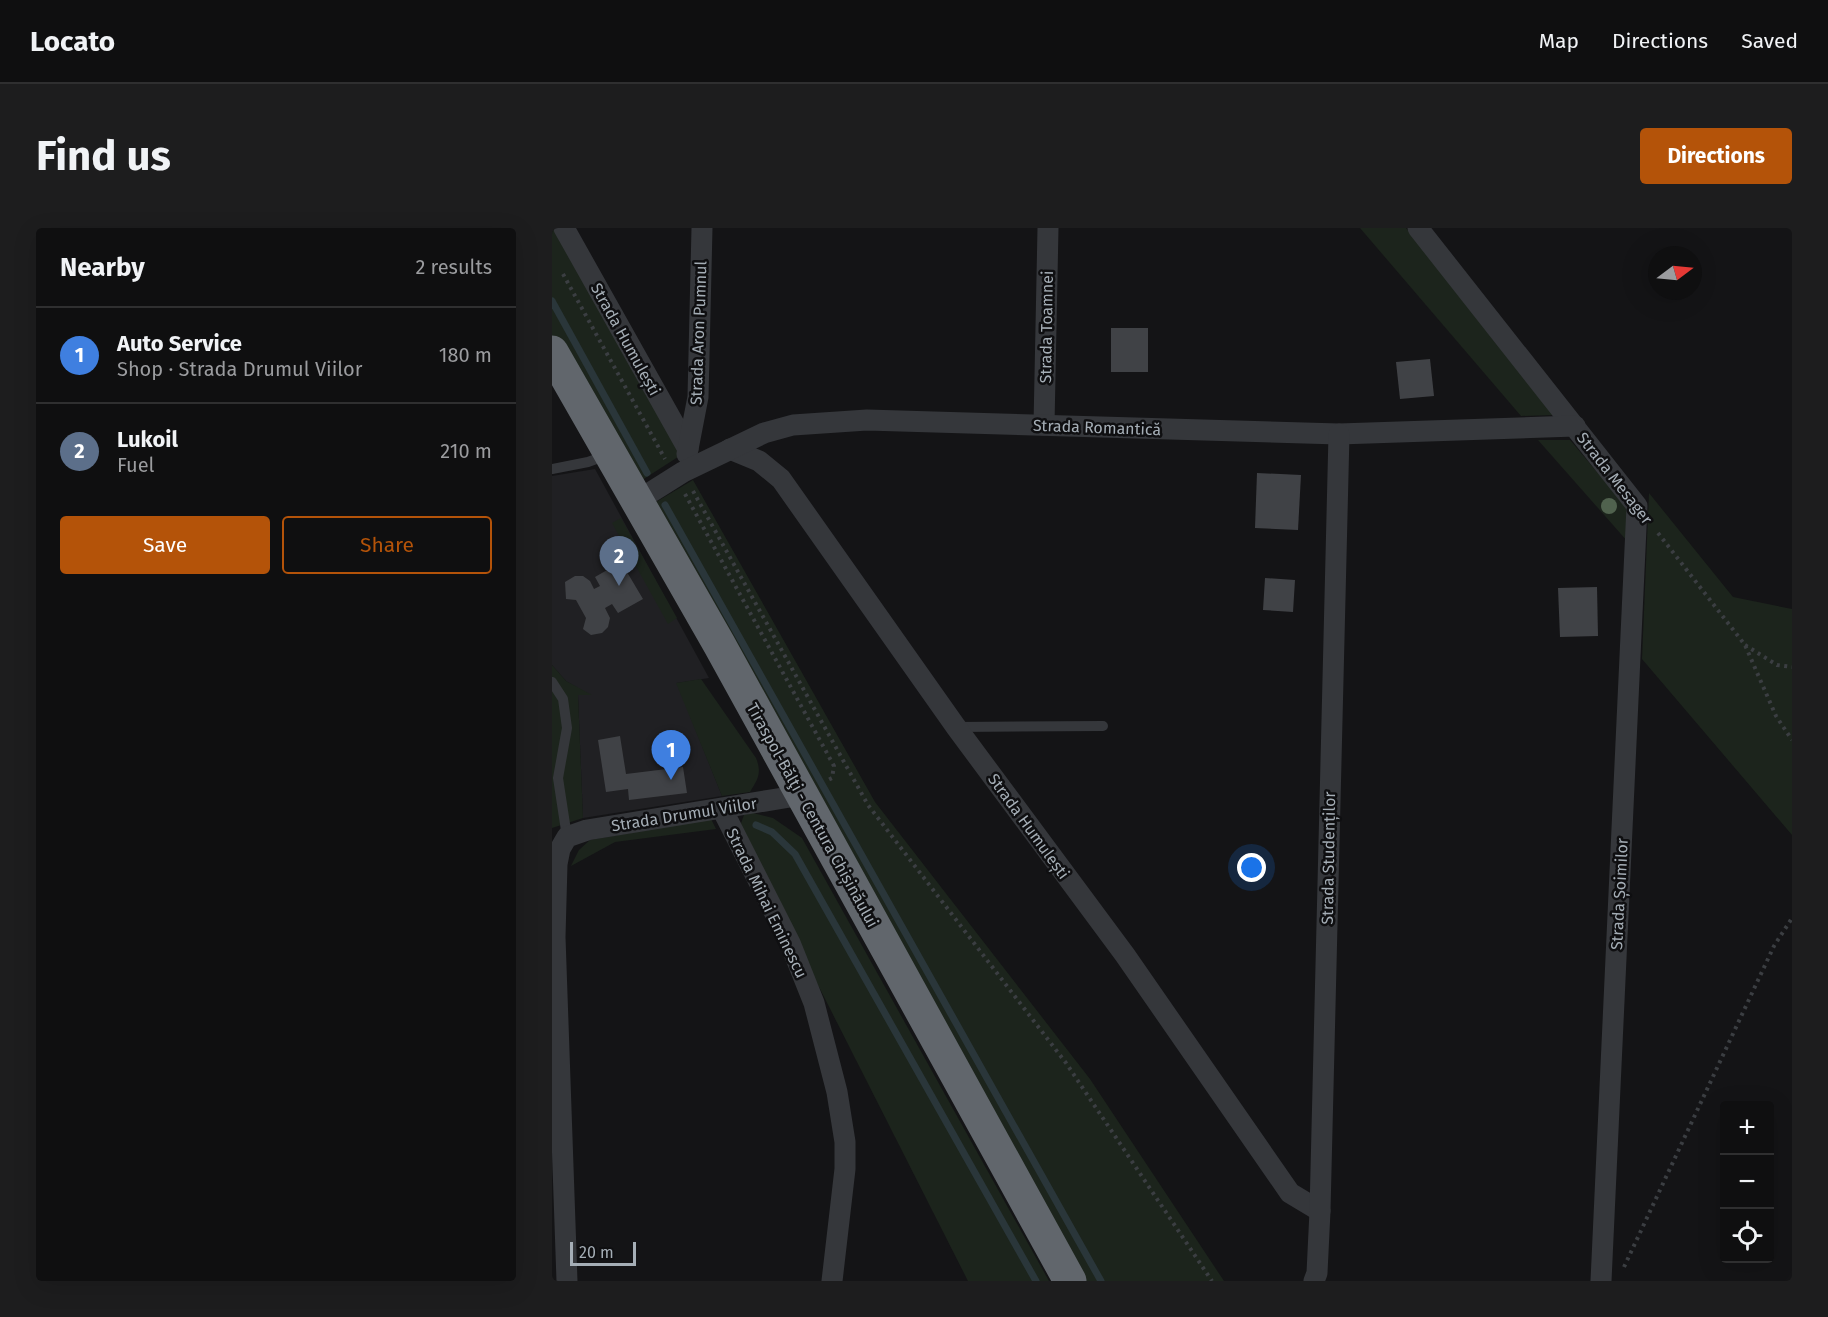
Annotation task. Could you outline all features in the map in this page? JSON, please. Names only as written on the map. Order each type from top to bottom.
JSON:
[{"type":"highway","name":"Tiraspol-Bălţi - Centura Chișinăului","points":[[552,352],[638,501],[816,787],[1070,1281]]},
{"type":"street","name":"Strada Humulești","points":[[564,228],[688,449]]},
{"type":"street","name":"Strada Aron Pumnul","points":[[679,475],[688,449],[698,397],[702,228]]},
{"type":"street","name":"Strada Toamnei","points":[[1044,425],[1048,228]]},
{"type":"street","name":"Strada Mesager","points":[[1418,228],[1637,506]]},
{"type":"street","name":"Strada Romantică","points":[[638,501],[679,475],[730,449],[764,433],[793,425],[867,420],[1339,434],[1575,426]]},
{"type":"street","name":"Strada Studenților","points":[[1314,1281],[1317,1273],[1320,1211],[1339,434]]},
{"type":"street","name":"Strada Humulești","points":[[730,449],[759,461],[781,480],[956,727],[1125,955],[1290,1193],[1320,1211]]},
{"type":"street","name":"Strada Șoimilor","points":[[1601,1281],[1637,506]]},
{"type":"street","name":"Strada Drumul Viilor","points":[[567,837],[587,830],[722,809],[816,787]]},
{"type":"street","name":"Strada Mihai Eminescu","points":[[722,809],[790,943],[814,1003],[837,1092],[845,1142],[845,1169],[832,1281]]},
{"type":"street","points":[[567,837],[560,849],[557,864],[555,937],[567,1281]]},
{"type":"lane","points":[[552,469],[588,462],[610,453]]},
{"type":"lane","points":[[552,682],[563,699],[567,728],[558,778],[567,837]]},
{"type":"lane","points":[[956,727],[1103,726]]},
{"type":"path","points":[[558,265],[868,805],[1066,1063],[1212,1281]]},
{"type":"path","points":[[679,475],[834,766],[832,778],[816,787]]},
{"type":"path","name":"Strada Mesager","points":[[1637,506],[1745,645],[1776,716],[1792,740]]},
{"type":"path","points":[[1745,645],[1777,665],[1792,667]]},
{"type":"path","points":[[1623,1270],[1774,946],[1792,918]]},
{"type":"shaded area","points":[[552,228],[681,455],[636,484],[552,337]]},
{"type":"shaded area","points":[[1360,228],[1406,228],[1555,415],[1521,416]]},
{"type":"shaded area","points":[[1538,440],[1570,440],[1630,511],[1628,542]]},
{"type":"shaded area","points":[[595,469],[709,678],[677,683],[722,796],[583,818],[578,695],[590,695],[566,681],[552,665],[552,476]]},
{"type":"shaded area","points":[[693,480],[875,802],[1090,1079],[1224,1281],[1083,1281],[651,505]]},
{"type":"shaded area","points":[[1649,493],[1733,597],[1792,609],[1792,835],[1642,659]]},
{"type":"shaded area","points":[[621,518],[677,618],[668,624],[612,523]]},
{"type":"shaded area","points":[[552,665],[566,681],[592,695],[578,695],[583,818],[552,828]]},
{"type":"shaded area","points":[[701,679],[756,758],[759,768],[758,776],[750,792],[722,796],[676,683]]},
{"type":"shaded area","points":[[753,813],[773,818],[802,838],[1049,1281],[968,1281],[739,829],[744,815]]},
{"type":"shaded area","points":[[711,819],[716,829],[615,842],[571,866],[579,850],[590,840]]},
{"type":"building","points":[[1111,328],[1148,328],[1148,372],[1111,372]]},
{"type":"building","points":[[1430,359],[1434,396],[1400,399],[1396,362]]},
{"type":"building","points":[[1257,473],[1301,475],[1298,530],[1255,528]]},
{"type":"building","points":[[621,562],[643,599],[618,613],[612,604],[605,608],[610,618],[608,627],[602,633],[591,635],[583,629],[586,618],[576,600],[566,599],[565,582],[575,576],[583,576],[590,581],[594,589],[600,586],[595,577]]},
{"type":"building","points":[[1265,578],[1295,580],[1293,612],[1263,610]]},
{"type":"building","points":[[1597,587],[1598,636],[1560,637],[1558,588]]},
{"type":"building","points":[[620,736],[626,774],[683,767],[687,793],[629,800],[628,789],[606,792],[598,740]]},
{"type":"waterway","points":[[552,301],[647,473]]},
{"type":"waterway","points":[[665,505],[1101,1281]]},
{"type":"waterway","points":[[756,825],[772,832],[795,854],[1036,1281]]},
{"type":"place","name":"Lukoil","points":[[619,586]]},
{"type":"place","name":"Auto Service","points":[[671,780]]}]
